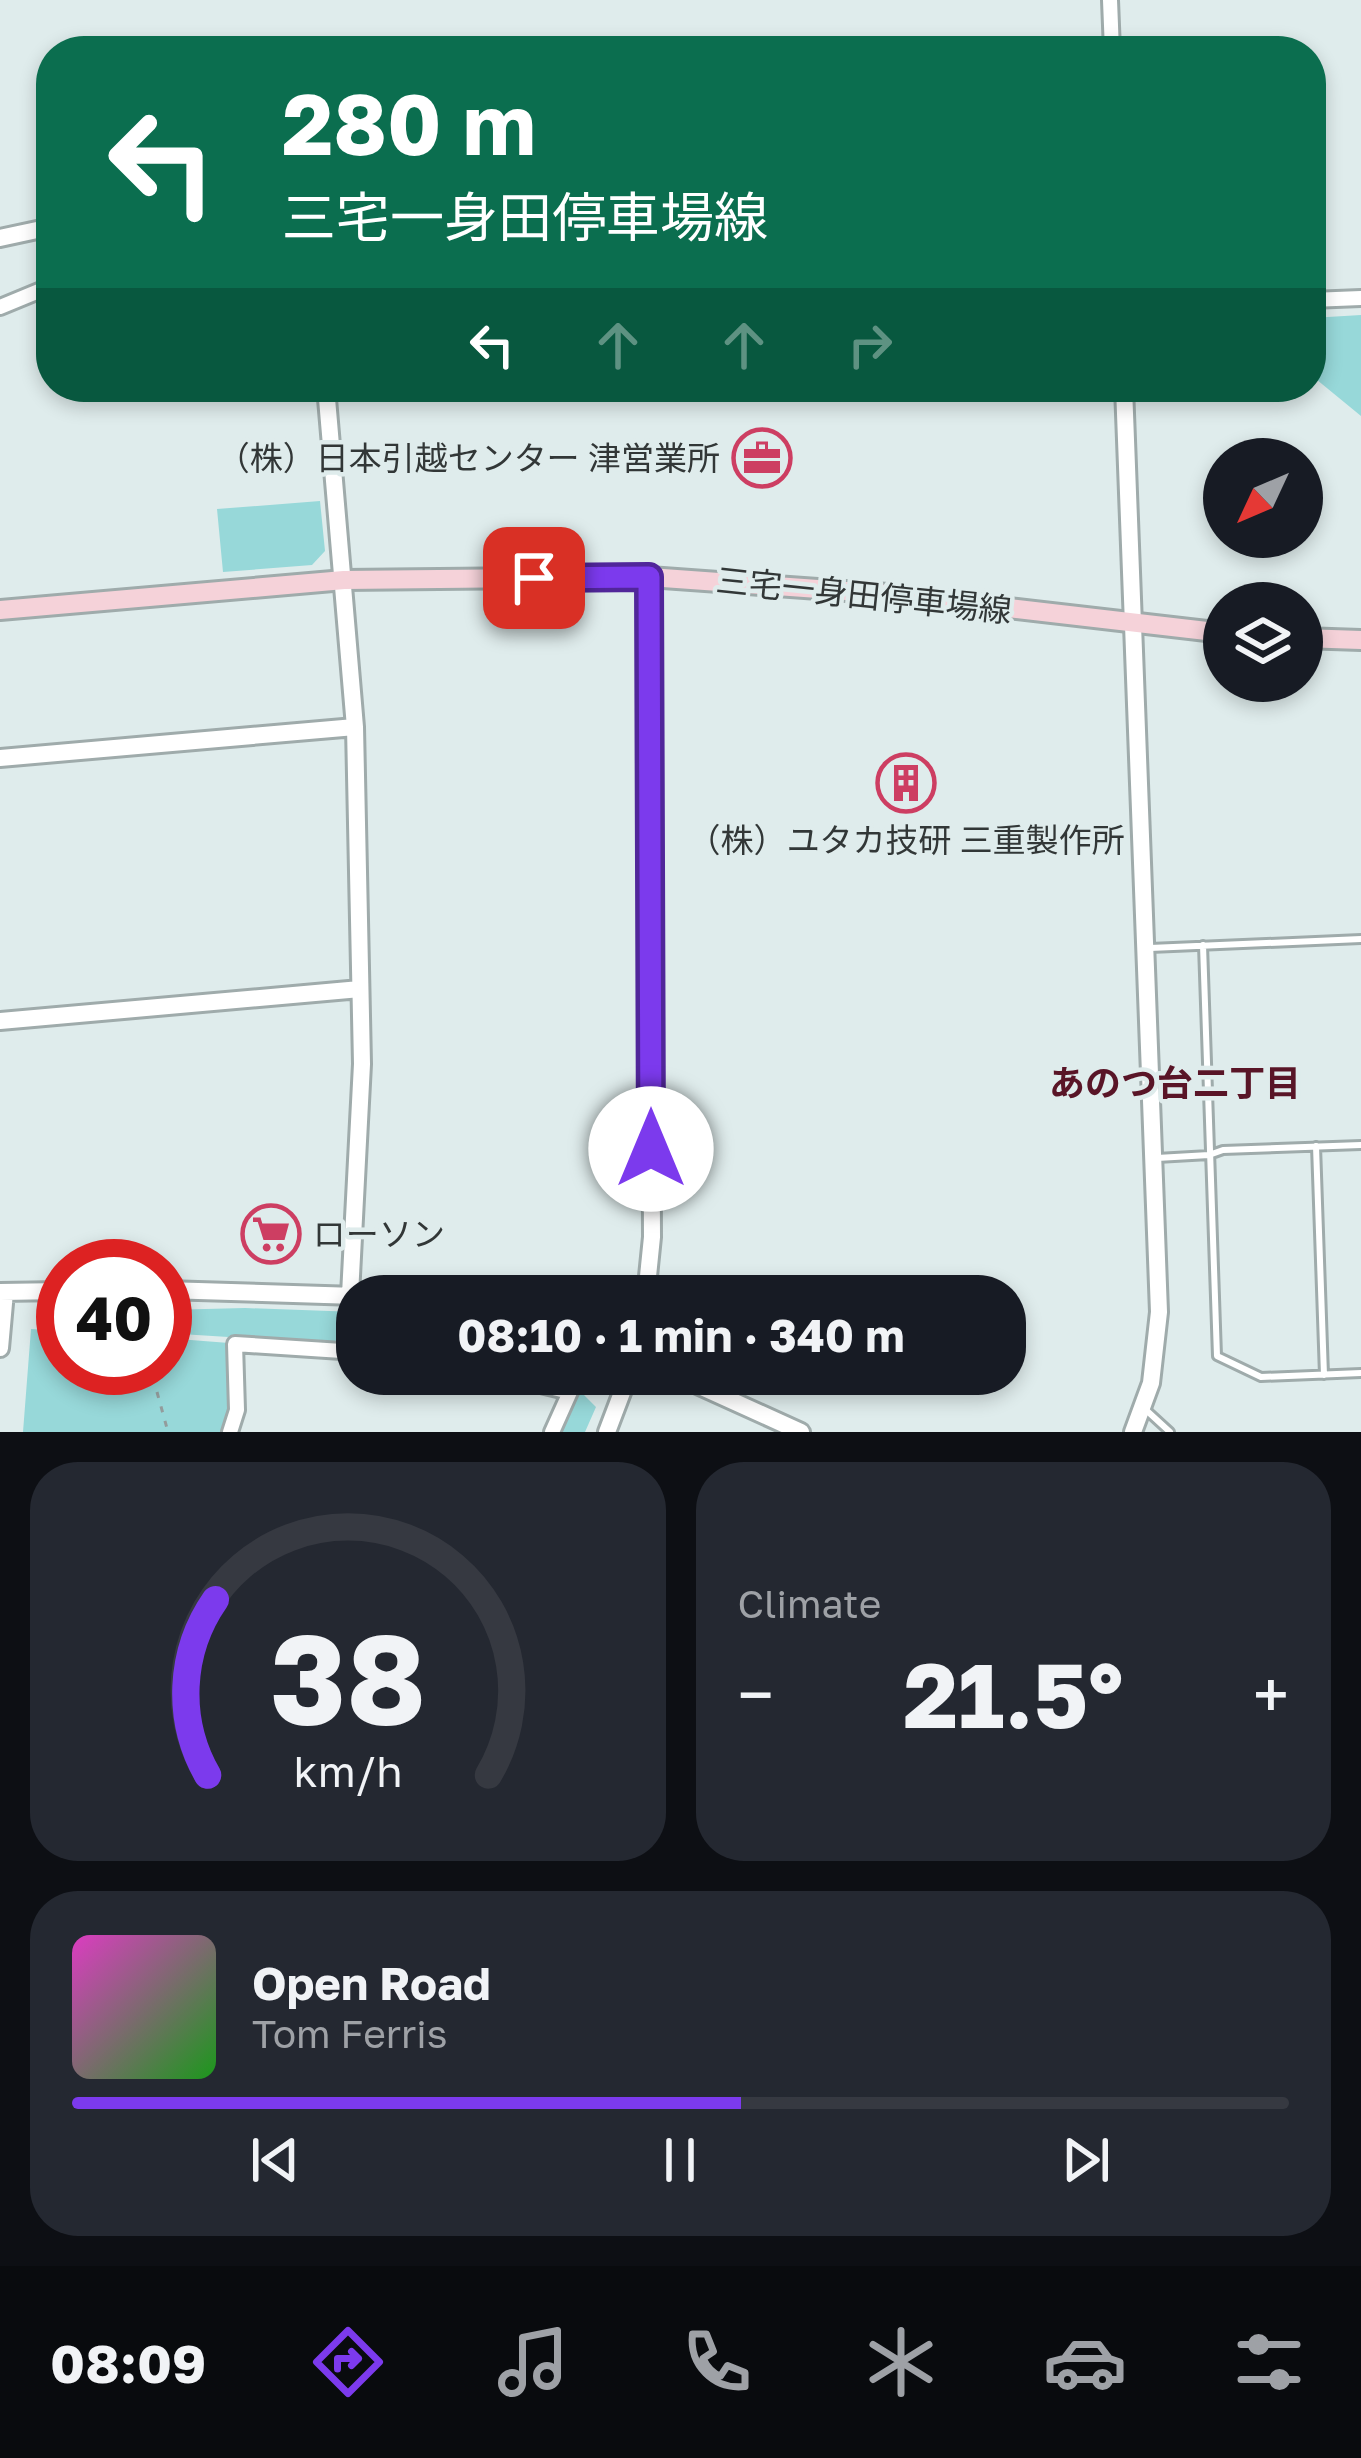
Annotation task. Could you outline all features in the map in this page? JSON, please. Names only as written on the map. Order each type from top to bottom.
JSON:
[{"type":"main road","name":"三宅一身田停車場線","points":[[0,610],[344,580],[649,577],[888,594],[1203,631]]},
{"type":"main road","points":[[1323,639],[1361,640]]},
{"type":"street","points":[[1110,0],[1111,36]]},
{"type":"street","points":[[0,238],[36,230]]},
{"type":"street","points":[[0,308],[36,292]]},
{"type":"street","points":[[1326,299],[1361,298]]},
{"type":"street","points":[[327,402],[355,727],[360,989],[355,1275]]},
{"type":"street","points":[[1125,402],[1159,1330],[1133,1432]]},
{"type":"street","points":[[648,1275],[652,1237],[649,577]]},
{"type":"street","points":[[0,758],[355,727]]},
{"type":"street","points":[[0,1021],[360,989]]},
{"type":"street","points":[[0,1348],[2,1292],[36,1291]]},
{"type":"street","points":[[192,1291],[336,1295]]},
{"type":"street","points":[[230,1432],[237,1410],[235,1344],[336,1351]]},
{"type":"street","points":[[552,1432],[569,1395]]},
{"type":"street","points":[[607,1432],[621,1395]]},
{"type":"street","points":[[719,1395],[800,1432]]},
{"type":"lane","points":[[1146,948],[1361,939]]},
{"type":"lane","points":[[1203,945],[1216,1355],[1261,1377],[1361,1373]]},
{"type":"lane","points":[[1154,1158],[1361,1144]]},
{"type":"lane","points":[[1316,1146],[1324,1375]]},
{"type":"lane","points":[[1142,1407],[1170,1432]]},
{"type":"path","points":[[158,1395],[168,1432]]},
{"type":"shaded area","points":[[1361,315],[1361,416],[1326,387],[1326,317]]},
{"type":"shaded area","points":[[320,501],[325,551],[312,565],[223,572],[217,509]]},
{"type":"shaded area","points":[[192,1309],[336,1311],[336,1344],[192,1335]]},
{"type":"shaded area","points":[[31,1329],[36,1329],[36,1395],[192,1395],[192,1340],[229,1343],[232,1407],[223,1432],[23,1432]]},
{"type":"shaded area","points":[[574,1395],[584,1395],[596,1407],[585,1432],[558,1432]]},
{"type":"place","name":"（株）日本引越センター 津営業所","points":[[762,458]]},
{"type":"place","name":"（株）ユタカ技研 三重製作所","points":[[906,783]]},
{"type":"place","name":"ローソン","points":[[271,1234]]},
{"type":"district","name":"あのつ台二丁目","points":[[1175,1083]]},
{"type":"route","points":[[534,578],[649,577],[651,1149]]}]
